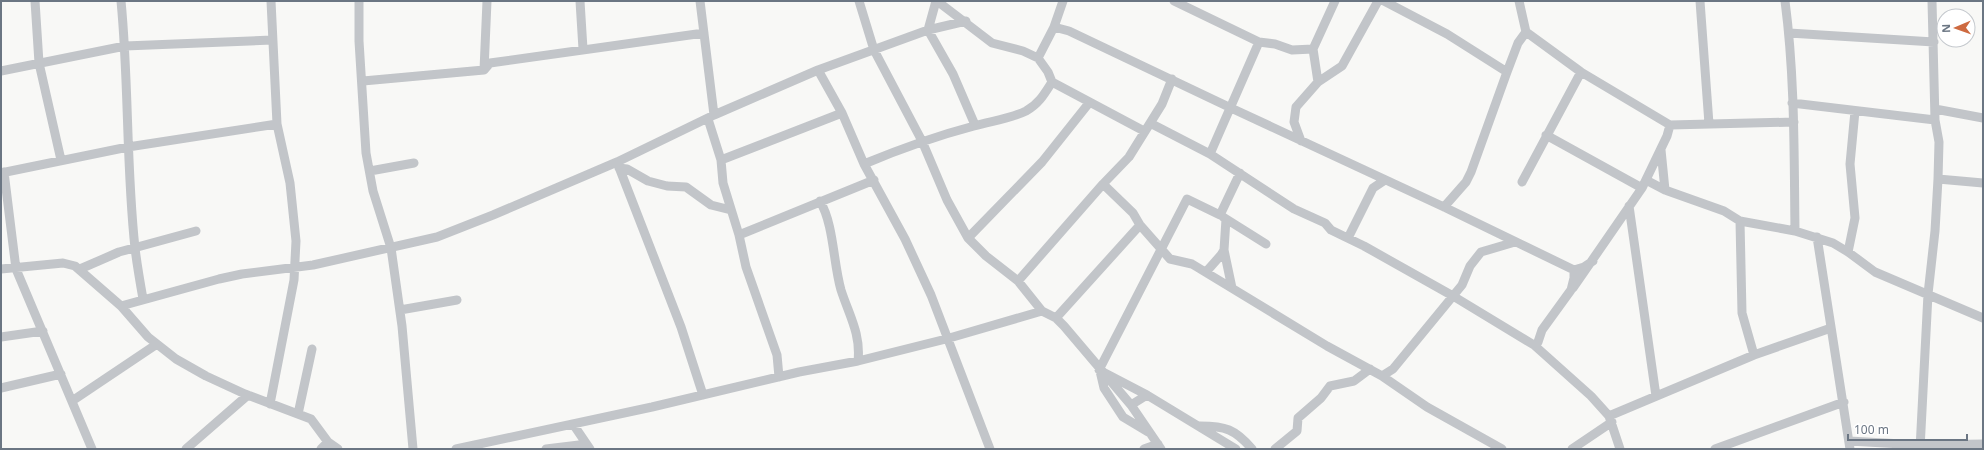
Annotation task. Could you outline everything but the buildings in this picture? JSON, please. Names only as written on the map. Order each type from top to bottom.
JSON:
[{"type":"street","points":[[35,1],[39,63],[61,160]]},
{"type":"street","points":[[121,1],[125,46],[128,147],[135,248],[143,299]]},
{"type":"street","points":[[270,404],[287,322],[296,268],[296,241],[290,183],[277,124],[271,1]]},
{"type":"street","points":[[359,1],[366,154],[373,191],[391,248],[400,310],[413,449]]},
{"type":"street","points":[[484,70],[488,1]]},
{"type":"street","points":[[580,1],[583,50]]},
{"type":"street","points":[[700,1],[711,117],[721,160],[723,183],[739,235],[746,268],[778,356],[779,377]]},
{"type":"street","points":[[859,1],[874,50],[922,141],[947,200],[968,238],[986,256],[1018,281],[1042,311],[1056,318],[1131,406],[1159,447],[1144,449]]},
{"type":"street","points":[[975,125],[953,74],[928,30],[936,1],[944,8],[966,21],[992,43],[1024,51],[1038,58],[1052,82],[1090,103],[1210,154],[1294,209],[1324,223],[1331,230],[1453,296],[1534,345],[1591,396],[1611,419],[1620,449]]},
{"type":"street","points":[[1038,58],[1054,27],[1063,1]]},
{"type":"street","points":[[1174,1],[1259,42],[1275,44],[1292,50],[1312,50]]},
{"type":"street","points":[[1318,82],[1312,50],[1335,1]]},
{"type":"street","points":[[1301,141],[1294,122],[1296,107],[1318,82],[1342,66],[1378,1]]},
{"type":"street","points":[[1384,1],[1447,34],[1507,72]]},
{"type":"street","points":[[1519,1],[1526,32],[1581,72],[1670,125],[1794,122]]},
{"type":"street","points":[[1700,1],[1709,124]]},
{"type":"street","points":[[1785,1],[1794,122],[1796,231]]},
{"type":"street","points":[[1920,447],[1928,294],[1935,231],[1939,142],[1935,120],[1932,1]]},
{"type":"street","points":[[121,306],[242,274],[296,268],[437,237],[618,165],[711,117],[818,70],[928,30],[966,21]]},
{"type":"street","points":[[1054,27],[1069,31],[1301,141],[1444,206],[1574,270],[1584,267],[1593,261]]},
{"type":"street","points":[[1444,206],[1466,182],[1471,172],[1518,43],[1526,32]]},
{"type":"street","points":[[363,81],[484,70],[490,63],[704,33]]},
{"type":"street","points":[[1788,33],[1934,42]]},
{"type":"street","points":[[1,71],[125,46],[272,40]]},
{"type":"street","points":[[1210,154],[1259,42]]},
{"type":"street","points":[[818,70],[842,113],[864,164],[905,239],[931,295],[946,339],[990,449]]},
{"type":"street","points":[[1522,182],[1581,72]]},
{"type":"street","points":[[1018,281],[1103,184],[1129,157],[1162,104],[1172,79]]},
{"type":"street","points":[[864,164],[922,141],[1027,111],[1040,101],[1052,82]]},
{"type":"street","points":[[968,238],[1042,162],[1090,103]]},
{"type":"street","points":[[1792,103],[1935,120]]},
{"type":"street","points":[[1935,109],[1983,118]]},
{"type":"street","points":[[1848,252],[1855,218],[1850,164],[1855,111]]},
{"type":"street","points":[[721,160],[842,113]]},
{"type":"street","points":[[92,449],[16,268],[2,172],[128,147],[277,124]]},
{"type":"street","points":[[1534,345],[1538,342],[1542,330],[1593,261],[1644,184],[1661,150],[1670,125]]},
{"type":"street","points":[[1546,135],[1644,184],[1724,211],[1740,221],[1796,231],[1817,238],[1848,252],[1875,272],[1983,318]]},
{"type":"street","points":[[1661,150],[1665,190]]},
{"type":"street","points":[[370,171],[414,163]]},
{"type":"street","points":[[618,165],[648,181],[667,186],[686,187],[711,205],[731,210]]},
{"type":"street","points":[[618,165],[681,327],[703,395]]},
{"type":"street","points":[[1232,288],[1224,250],[1223,217],[1240,173]]},
{"type":"street","points":[[1371,173],[1373,188]]},
{"type":"street","points":[[1938,179],[1983,183]]},
{"type":"street","points":[[739,235],[874,180]]},
{"type":"street","points":[[1348,238],[1373,188],[1385,180]]},
{"type":"street","points":[[1103,184],[1133,213],[1140,225],[1162,248],[1170,259],[1192,264],[1206,272],[1327,346],[1382,376],[1427,407],[1502,449]]},
{"type":"street","points":[[1150,433],[1123,417],[1104,388],[1099,370],[1187,199],[1223,217],[1266,244]]},
{"type":"street","points":[[820,201],[827,213],[841,290],[856,326],[859,349],[858,361]]},
{"type":"street","points":[[1628,206],[1656,396]]},
{"type":"street","points":[[1740,221],[1742,313],[1754,355]]},
{"type":"street","points":[[1056,318],[1140,225]]},
{"type":"street","points":[[80,269],[119,252],[196,231]]},
{"type":"street","points":[[1817,238],[1850,445],[1920,447],[1983,444]]},
{"type":"street","points":[[1382,376],[1393,369],[1462,285],[1470,266],[1481,252],[1515,242]]},
{"type":"street","points":[[1206,272],[1222,255],[1224,250]]},
{"type":"street","points":[[1,269],[63,263],[80,269],[121,306],[148,337],[176,358],[206,376],[248,395],[310,419],[328,442],[338,449]]},
{"type":"street","points":[[1571,290],[1574,270]]},
{"type":"street","points":[[400,310],[457,300]]},
{"type":"street","points":[[456,449],[779,377],[858,361],[946,339],[1042,311]]},
{"type":"street","points":[[1572,449],[1611,419],[1656,396],[1754,355],[1831,328]]},
{"type":"street","points":[[1,337],[43,331]]},
{"type":"street","points":[[72,401],[157,344]]},
{"type":"street","points":[[298,414],[312,349]]},
{"type":"street","points":[[1275,449],[1297,431],[1298,418],[1321,398],[1330,386],[1354,381],[1370,369]]},
{"type":"street","points":[[1099,370],[1147,395],[1236,449]]},
{"type":"street","points":[[1,388],[61,374]]},
{"type":"street","points":[[186,449],[248,395]]},
{"type":"street","points":[[1131,406],[1147,395]]},
{"type":"street","points":[[1715,449],[1844,402]]},
{"type":"street","points":[[573,424],[589,449]]},
{"type":"street","points":[[1199,426],[1216,426],[1230,429],[1243,438],[1252,449]]},
{"type":"street","points":[[321,449],[328,442]]},
{"type":"street","points":[[546,449],[579,445],[589,449]]}]
